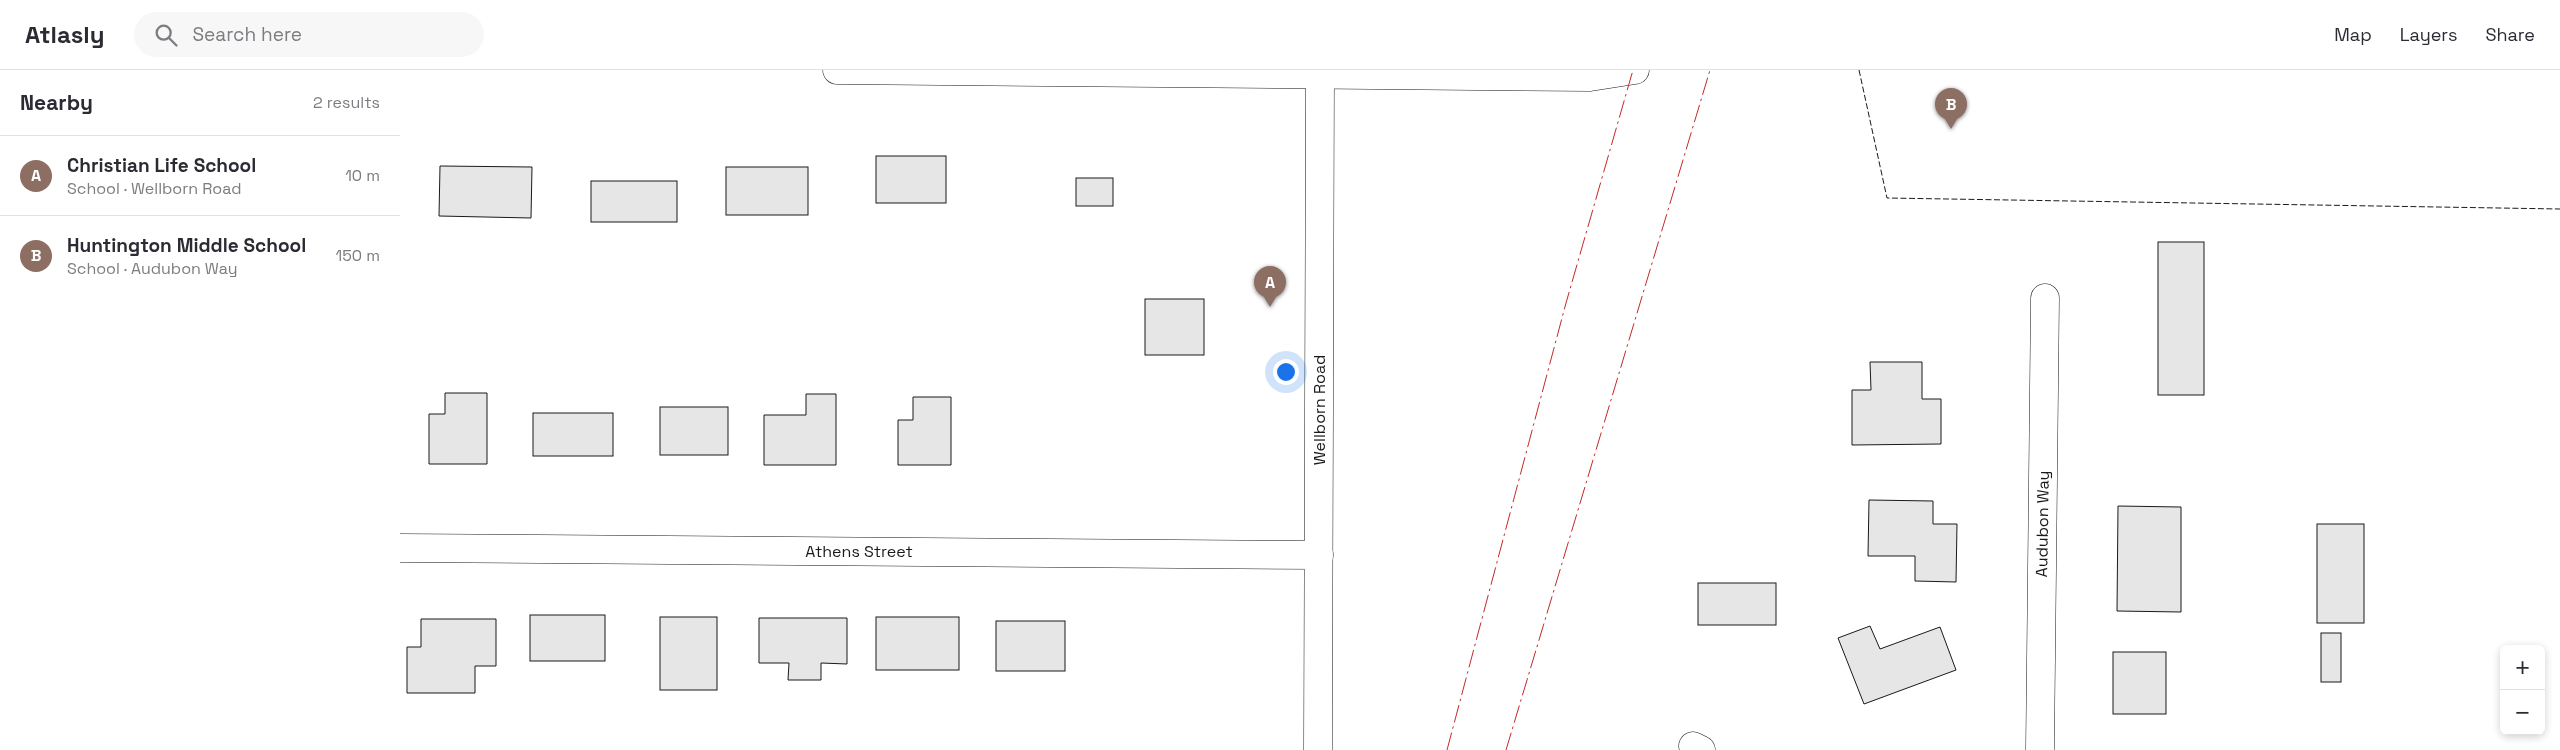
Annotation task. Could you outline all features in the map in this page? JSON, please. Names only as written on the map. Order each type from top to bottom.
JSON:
[{"type":"street","points":[[837,70],[1320,72],[1590,77],[1634,70]]},
{"type":"street","name":"Wellborn Road","points":[[1318,750],[1320,72]]},
{"type":"street","name":"Audubon Way","points":[[2040,750],[2045,298]]},
{"type":"street","name":"Athens Street","points":[[400,548],[1319,554]]},
{"type":"building","points":[[876,156],[946,156],[946,203],[876,203]]},
{"type":"building","points":[[440,166],[532,167],[531,218],[439,216]]},
{"type":"building","points":[[726,167],[808,167],[808,215],[726,215]]},
{"type":"building","points":[[1076,178],[1113,178],[1113,206],[1076,206]]},
{"type":"building","points":[[591,181],[677,181],[677,222],[591,222]]},
{"type":"building","points":[[2158,242],[2204,242],[2204,395],[2158,395]]},
{"type":"building","points":[[1145,299],[1204,299],[1204,355],[1145,355]]},
{"type":"building","points":[[1870,362],[1922,362],[1922,399],[1941,399],[1941,444],[1852,445],[1852,390],[1871,390]]},
{"type":"building","points":[[445,393],[487,393],[487,464],[429,464],[429,414],[445,414]]},
{"type":"building","points":[[806,394],[836,394],[836,465],[764,465],[764,415],[806,415]]},
{"type":"building","points":[[913,397],[951,397],[951,465],[898,465],[898,420],[913,420]]},
{"type":"building","points":[[660,407],[728,407],[728,455],[660,455]]},
{"type":"building","points":[[533,413],[613,413],[613,456],[533,456]]},
{"type":"building","points":[[1869,500],[1933,501],[1933,524],[1957,524],[1956,582],[1915,581],[1915,556],[1868,556]]},
{"type":"building","points":[[2118,506],[2181,507],[2181,612],[2117,611]]},
{"type":"building","points":[[2317,524],[2364,524],[2364,623],[2317,623]]},
{"type":"building","points":[[1698,583],[1776,583],[1776,625],[1698,625]]},
{"type":"building","points":[[530,615],[605,615],[605,661],[530,661]]},
{"type":"building","points":[[660,617],[717,617],[717,690],[660,690]]},
{"type":"building","points":[[876,617],[959,617],[959,670],[876,670]]},
{"type":"building","points":[[759,618],[847,618],[847,664],[821,663],[821,680],[788,680],[789,663],[759,663]]},
{"type":"building","points":[[421,619],[496,619],[496,666],[475,666],[475,693],[407,693],[407,647],[421,647]]},
{"type":"building","points":[[996,621],[1065,621],[1065,671],[996,671]]},
{"type":"building","points":[[1870,626],[1880,649],[1940,627],[1956,670],[1864,704],[1838,638]]},
{"type":"building","points":[[2321,633],[2341,633],[2341,682],[2321,682]]},
{"type":"building","points":[[2113,652],[2166,652],[2166,714],[2113,714]]},
{"type":"fence","points":[[1859,70],[1887,198],[2560,209]]},
{"type":"power","points":[[1447,750],[1566,303],[1633,70]]},
{"type":"power","points":[[1506,750],[1710,70]]},
{"type":"place","name":"Huntington Middle School","points":[[1951,129]]},
{"type":"place","name":"Christian Life School","points":[[1270,307]]}]
